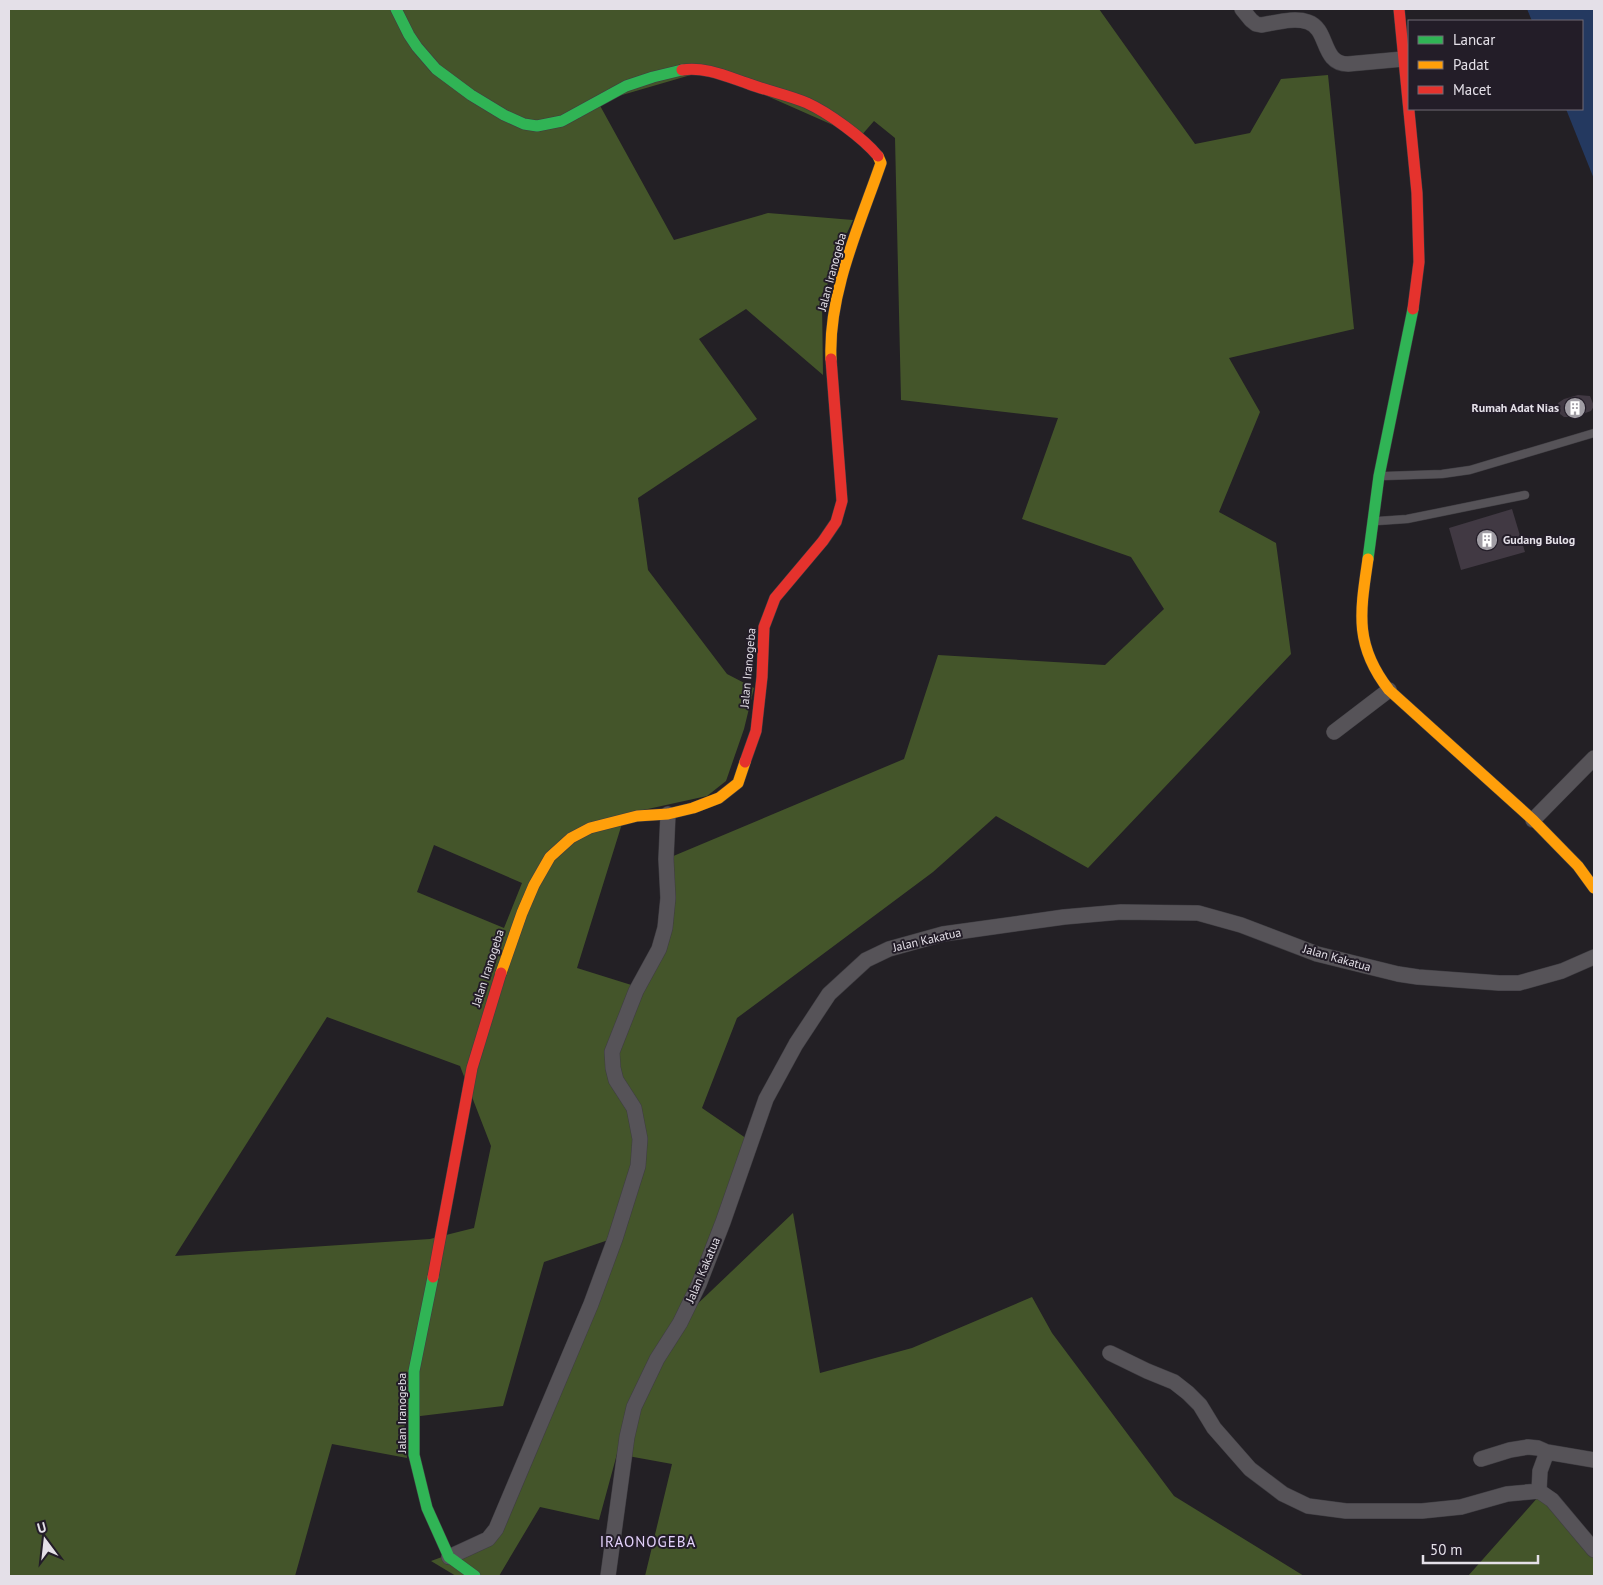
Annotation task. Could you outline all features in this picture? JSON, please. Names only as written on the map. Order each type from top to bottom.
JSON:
[{"type":"main road","name":"Jalan Iranogeba","points":[[396,9],[401,24],[411,40],[434,67],[457,87],[510,118],[526,125],[543,125],[558,122],[622,87],[673,72],[692,69],[813,106],[871,148],[881,163],[836,301],[830,344],[842,501],[836,522],[823,541],[776,598],[764,627],[762,677],[756,731],[738,783],[719,798],[693,808],[668,814],[637,816],[590,828],[572,838],[550,857],[534,885],[498,981],[472,1068],[414,1371],[414,1455],[427,1508],[448,1557]]},
{"type":"main road","points":[[1399,9],[1408,107]]},
{"type":"main road","points":[[1408,110],[1417,194],[1418,262],[1410,325],[1379,476],[1362,600],[1362,624],[1366,651],[1376,673],[1389,690],[1533,820],[1578,866],[1594,888]]},
{"type":"main road","points":[[448,1557],[475,1576]]},
{"type":"street","points":[[1242,9],[1256,24],[1261,25],[1298,20],[1308,22],[1315,26],[1330,56],[1340,64],[1403,59]]},
{"type":"street","points":[[1334,732],[1389,690]]},
{"type":"street","points":[[1533,820],[1594,758]]},
{"type":"street","points":[[448,1557],[488,1539],[496,1529],[591,1304],[615,1239],[638,1166],[640,1139],[634,1108],[616,1080],[612,1052],[636,991],[659,949],[665,928],[668,898],[666,859],[668,814]]},
{"type":"street","name":"Jalan Kakatua","points":[[608,1576],[627,1438],[634,1407],[657,1359],[680,1323],[699,1284],[723,1222],[766,1098],[796,1044],[829,994],[866,960],[889,949],[943,934],[1064,916],[1122,912],[1198,914],[1240,925],[1317,954],[1398,974],[1418,977],[1520,983],[1562,971],[1594,956]]},
{"type":"street","points":[[1110,1353],[1174,1382],[1200,1405],[1214,1428],[1250,1468],[1283,1494],[1308,1506],[1346,1511],[1422,1511],[1461,1507],[1507,1494],[1539,1491],[1552,1500],[1594,1550]]},
{"type":"street","points":[[1481,1459],[1510,1450],[1528,1447],[1594,1460]]},
{"type":"street","points":[[1539,1491],[1540,1471],[1547,1452]]},
{"type":"lane","points":[[1379,476],[1442,474],[1470,470],[1594,433]]},
{"type":"lane","points":[[1373,522],[1407,519],[1525,495]]},
{"type":"green space","points":[[9,9],[1099,9],[1195,144],[1250,133],[1281,79],[1328,75],[1354,329],[1229,358],[1260,412],[1219,512],[1276,543],[1291,654],[1088,868],[996,816],[933,872],[737,1018],[702,1108],[753,1143],[690,1311],[793,1213],[820,1373],[912,1348],[1032,1297],[1052,1333],[1174,1496],[1304,1576],[645,1576],[672,1464],[617,1454],[599,1520],[540,1507],[499,1576],[456,1576],[431,1561],[483,1542],[620,1236],[544,1262],[503,1406],[404,1418],[407,1458],[332,1444],[295,1576],[9,1576]],"holes":[[[708,70],[860,137],[874,121],[895,138],[901,400],[1058,418],[1022,519],[1131,557],[1164,609],[1105,665],[938,655],[904,759],[671,857],[664,946],[641,988],[577,968],[625,814],[707,796],[726,781],[744,729],[754,688],[727,674],[648,570],[638,498],[757,419],[699,339],[746,309],[823,375],[822,303],[835,259],[853,220],[768,213],[674,240],[598,102]],[[434,845],[522,883],[504,928],[417,892]],[[327,1017],[460,1066],[491,1146],[474,1228],[430,1239],[175,1256]]]},
{"type":"green space","points":[[1539,1496],[1594,1555],[1594,1576],[1468,1576]]},
{"type":"water","points":[[1527,9],[1594,9],[1594,179],[1566,110],[1583,110],[1583,20],[1532,20]]},
{"type":"building","name":"Rumah Adat Nias","points":[[1578,395],[1590,396],[1594,406],[1591,411],[1574,417],[1564,417],[1560,414],[1558,403]]},
{"type":"building","name":"Gudang Bulog","points":[[1512,509],[1525,552],[1461,570],[1449,528]]},
{"type":"traffic: fast","points":[[396,9],[409,35],[436,69],[471,95],[504,115],[524,124],[537,126],[562,121],[626,86],[682,70]]},
{"type":"traffic: fast","points":[[1368,559],[1379,476],[1413,309]]},
{"type":"traffic: fast","points":[[433,1277],[414,1371],[414,1455],[427,1508],[449,1557],[475,1576]]},
{"type":"traffic: slow","points":[[831,359],[831,334],[840,284],[855,234],[881,163],[878,156]]},
{"type":"traffic: slow","points":[[1368,559],[1363,596],[1362,628],[1370,658],[1378,674],[1389,690],[1533,820],[1578,866],[1594,888]]},
{"type":"traffic: slow","points":[[501,973],[534,885],[550,857],[571,838],[590,828],[637,816],[668,814],[693,808],[719,798],[738,783],[745,762]]},
{"type":"traffic: jam","points":[[1399,9],[1408,101]]},
{"type":"traffic: jam","points":[[682,70],[690,69],[716,73],[807,103],[845,126],[878,156]]},
{"type":"traffic: jam","points":[[1409,110],[1417,193],[1419,262],[1413,309]]},
{"type":"traffic: jam","points":[[745,762],[756,731],[762,677],[764,627],[775,598],[823,541],[836,522],[842,501],[831,359]]},
{"type":"traffic: jam","points":[[433,1277],[472,1068],[501,973]]},
{"type":"place","name":"Rumah Adat Nias","points":[[1575,408]]},
{"type":"place","name":"Gudang Bulog","points":[[1487,540]]},
{"type":"district","name":"IRAONOGEBA","points":[[648,1542]]}]
